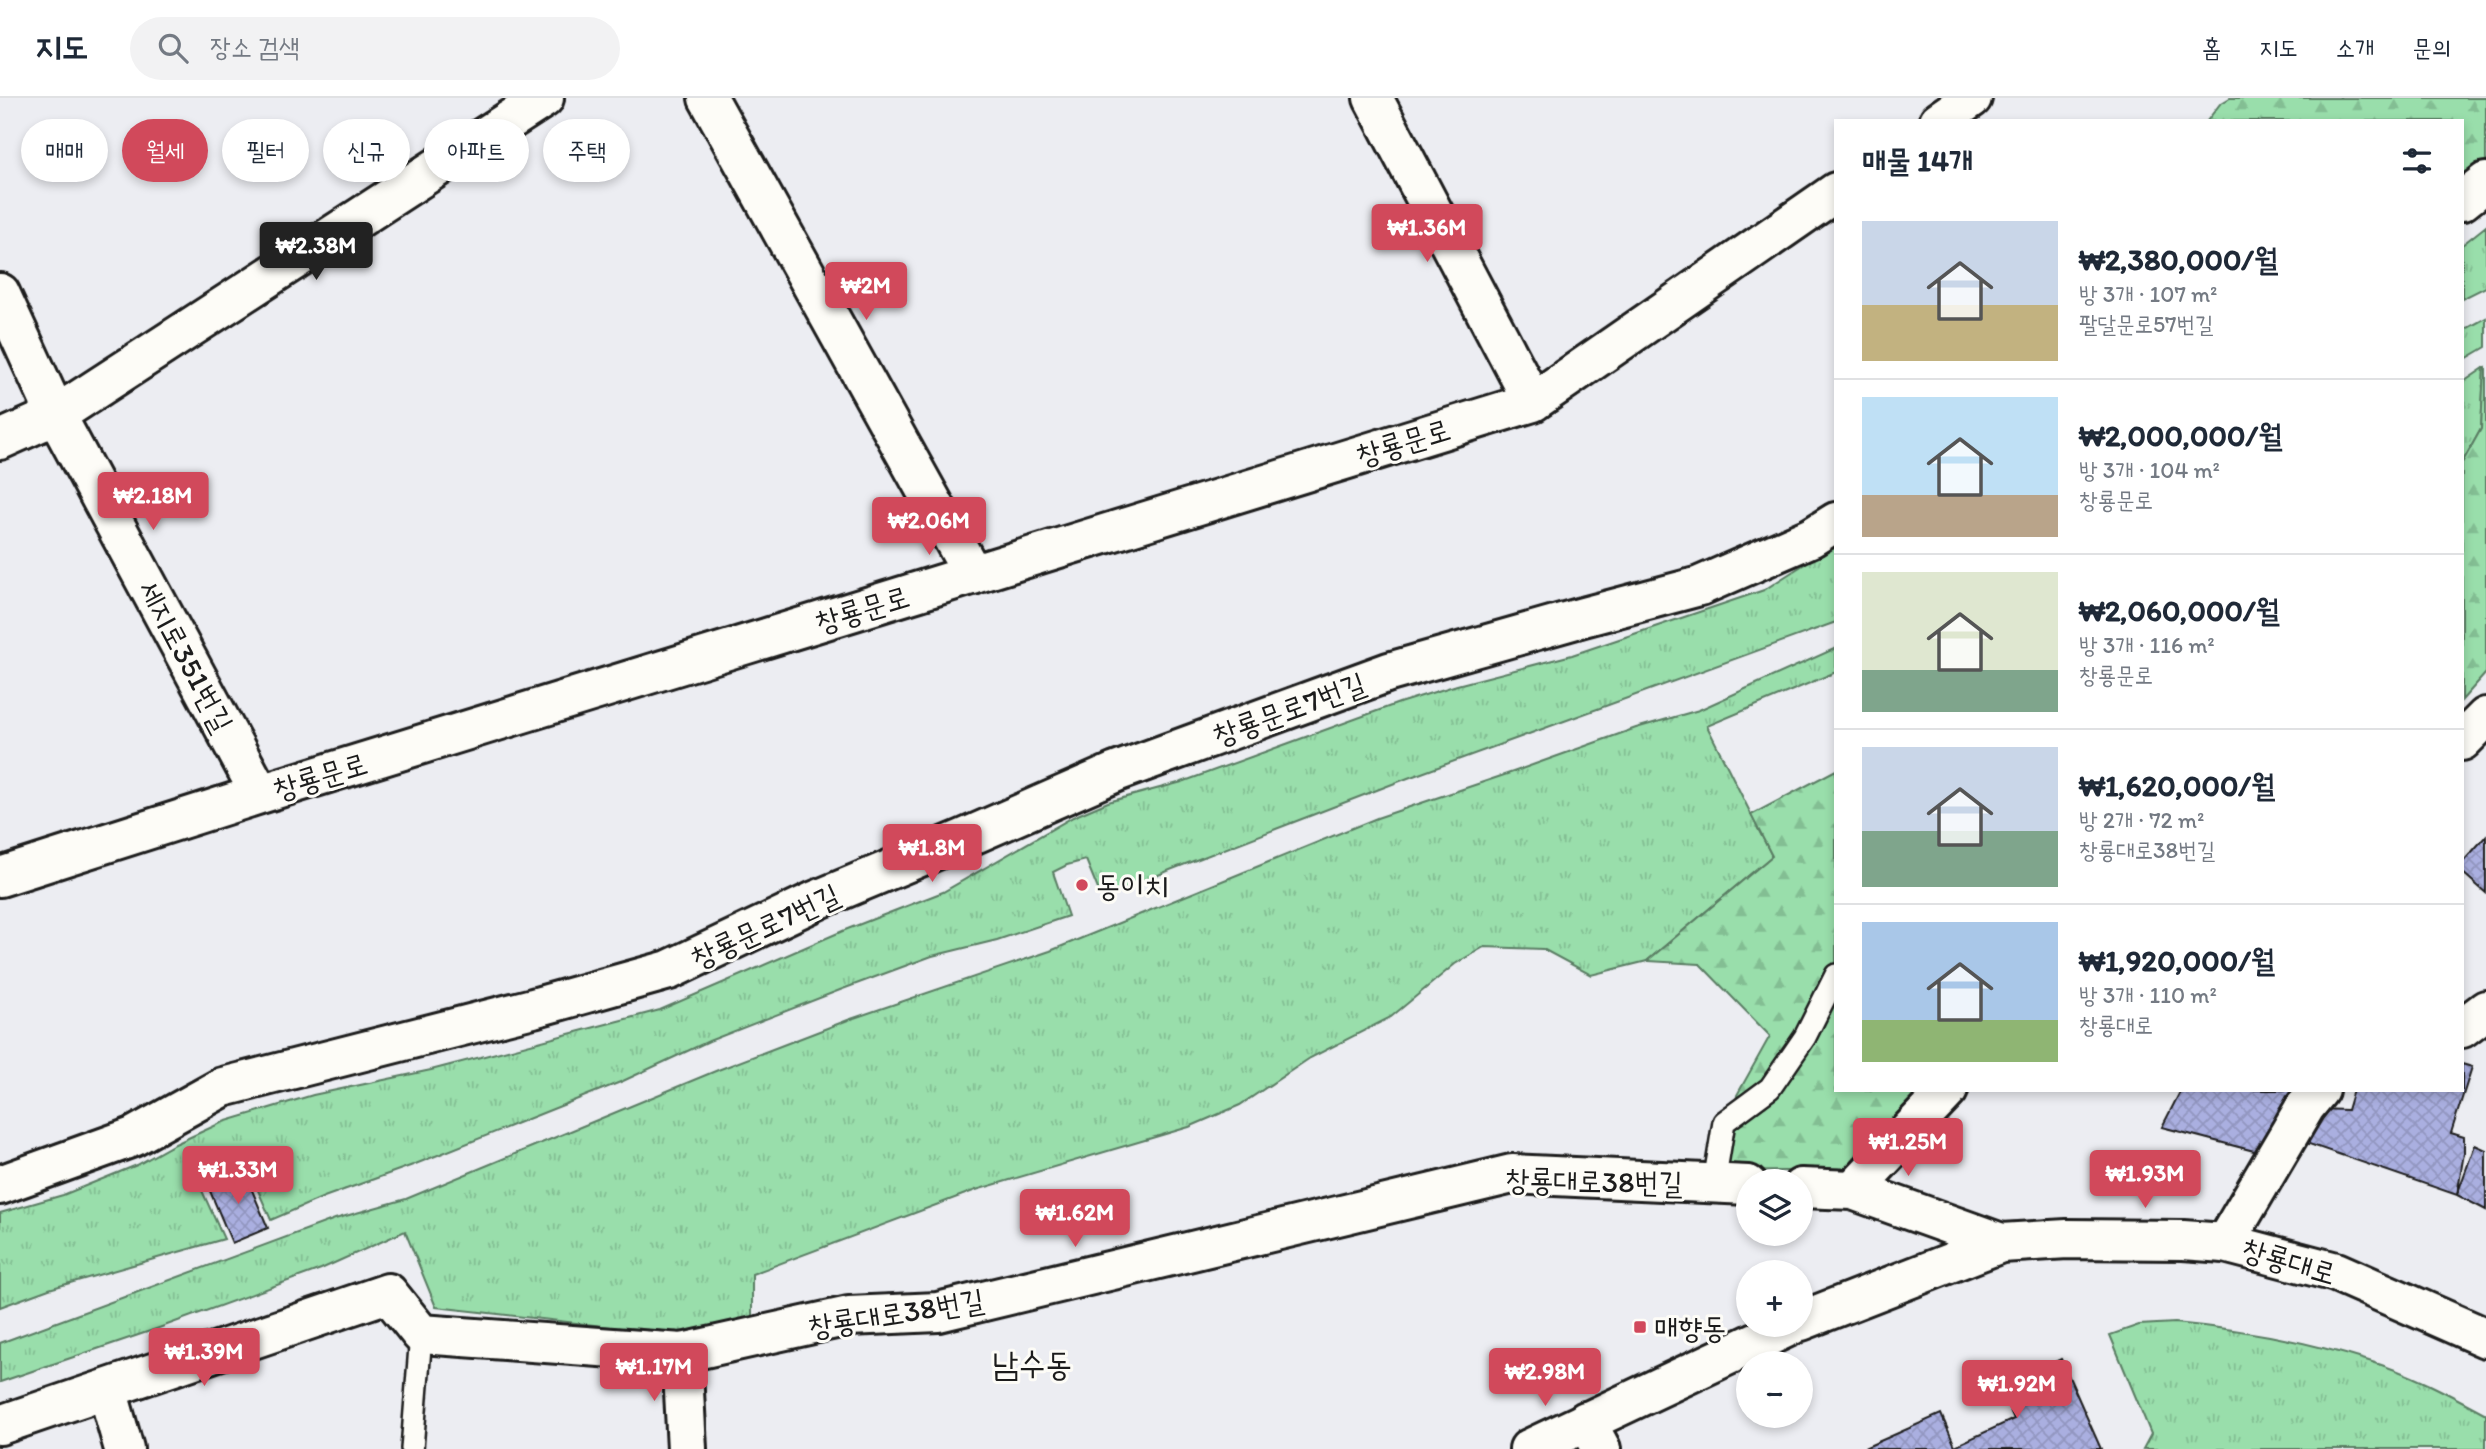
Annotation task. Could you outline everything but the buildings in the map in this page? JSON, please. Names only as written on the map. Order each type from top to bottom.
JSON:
[{"type":"street","points":[[0,440],[56,415],[544,98]]},
{"type":"street","points":[[708,98],[973,575]]},
{"type":"street","points":[[1373,98],[1533,402]]},
{"type":"street","points":[[1942,119],[1972,98]]},
{"type":"street","points":[[2464,199],[2486,182]]},
{"type":"street","name":"창룡문로","points":[[0,877],[260,794],[1533,402],[1834,193]]},
{"type":"street","name":"세지로351번길","points":[[0,293],[56,415],[260,794]]},
{"type":"street","name":"창룡문로7번길","points":[[0,1185],[133,1137],[223,1087],[392,1045],[669,970],[817,900],[1116,772],[1389,672],[1700,586],[1812,537],[1834,523]]},
{"type":"street","points":[[2464,739],[2486,717]]},
{"type":"street","points":[[2464,1026],[2486,1010]]},
{"type":"street","points":[[1853,1190],[1946,1092]]},
{"type":"street","points":[[2225,1243],[2305,1107],[2317,1092]]},
{"type":"street","name":"창룡대로38번길","points":[[421,1334],[682,1353],[849,1316],[938,1312],[1512,1174],[1731,1184]]},
{"type":"street","points":[[1813,1188],[1853,1190],[2001,1243]]},
{"type":"street","name":"창룡대로","points":[[1813,1316],[2001,1243],[2067,1239],[2183,1240],[2225,1243],[2336,1272],[2486,1338]]},
{"type":"street","points":[[0,1425],[388,1293],[421,1334]]},
{"type":"street","points":[[1529,1449],[1593,1435],[1770,1337]]},
{"type":"street","points":[[682,1353],[687,1449]]},
{"type":"street","points":[[107,1390],[124,1449]]},
{"type":"lane","points":[[1731,1184],[1724,1122],[1770,1088],[1805,1037],[1834,979]]},
{"type":"lane","points":[[412,1449],[421,1334]]},
{"type":"green space","points":[[2230,98],[2486,98],[2486,166],[2464,182],[2464,119],[2209,119],[2220,104]]},
{"type":"green space","points":[[2486,226],[2486,287],[2464,298],[2464,243]]},
{"type":"green space","points":[[2486,318],[2486,347],[2464,360],[2464,330]]},
{"type":"green space","points":[[2486,367],[2486,673],[2464,698],[2464,459],[2481,429]]},
{"type":"green space","points":[[2484,368],[2481,429],[2464,459],[2464,382]]},
{"type":"green space","points":[[1834,545],[1834,623],[1408,778],[1102,899],[1086,860],[1067,865],[1053,872],[1068,916],[997,940],[932,956],[840,990],[709,1041],[623,1081],[271,1220],[250,1172],[243,1165],[199,1184],[224,1239],[49,1289],[0,1307],[0,1213],[63,1195],[137,1165],[223,1122],[313,1095],[431,1070],[660,1010],[845,930],[943,892],[1073,817],[1108,802],[1182,782],[1399,703],[1572,655],[1764,590]]},
{"type":"green space","points":[[1834,649],[1834,673],[1707,726],[1772,856],[1647,961],[1591,975],[1543,949],[1484,947],[1455,964],[1391,1017],[1310,1058],[1240,1105],[1189,1127],[976,1190],[752,1274],[752,1328],[664,1333],[436,1307],[405,1231],[321,1269],[0,1382],[0,1343],[335,1219],[406,1199],[718,1070],[848,1020],[1050,951],[1377,818],[1636,728],[1699,710]]},
{"type":"green space","points":[[1834,771],[1834,1092],[1920,1092],[1848,1170],[1736,1169],[1736,1172],[1727,1172],[1737,1095],[1770,1036],[1700,964],[1647,961],[1772,856],[1751,815]]},
{"type":"green space","points":[[2175,1323],[2249,1332],[2297,1342],[2399,1372],[2486,1414],[2486,1449],[2143,1449],[2151,1434],[2110,1335],[2139,1325]]},
{"type":"place","name":"동이치","points":[[1082,885]]},
{"type":"place","name":"매향동","points":[[1640,1327]]},
{"type":"district","name":"남수동","points":[[1032,1363]]}]
